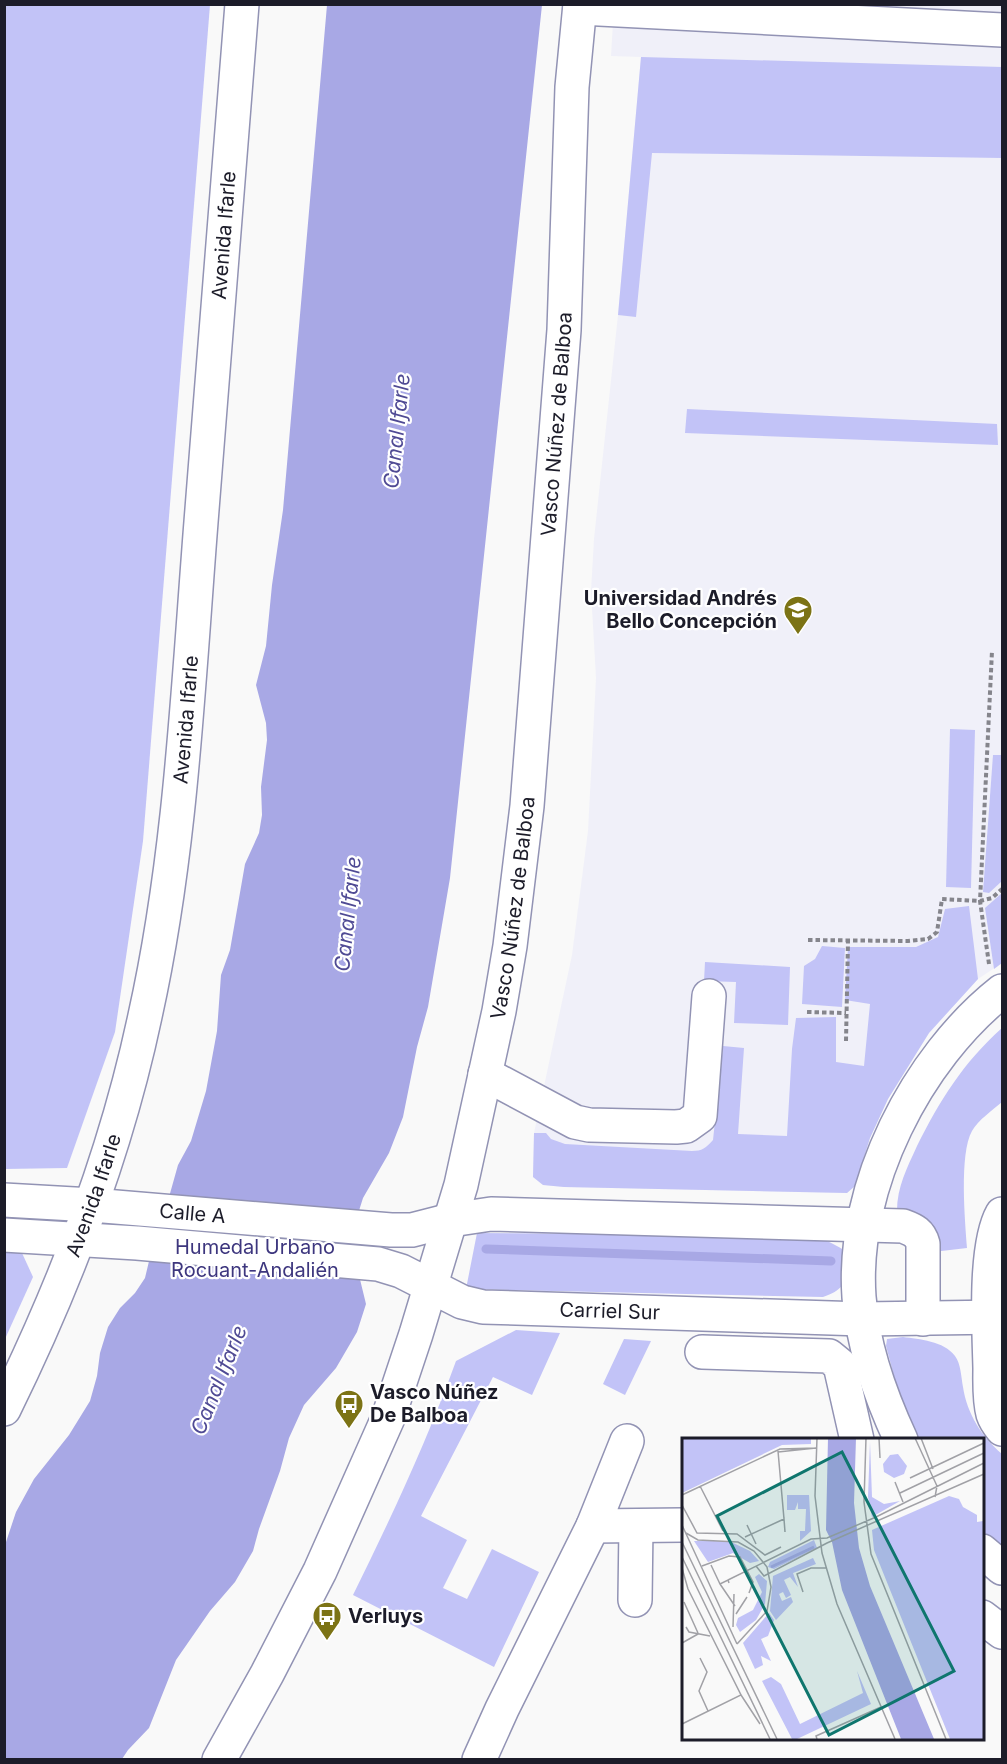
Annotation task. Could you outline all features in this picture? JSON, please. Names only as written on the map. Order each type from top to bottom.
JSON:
[{"type":"street","name":"Avenida Ifarle","points":[[4,1408],[52,1305],[79,1240],[114,1139],[145,1016],[172,864],[179,804],[242,4]]},
{"type":"street","points":[[580,6],[887,14],[1002,30]]},
{"type":"street","name":"Vasco Núñez de Balboa","points":[[219,1760],[300,1611],[388,1418],[431,1287],[461,1185],[486,1074],[510,946],[527,806],[564,330],[572,87],[580,6]]},
{"type":"street","points":[[900,1438],[878,1385],[862,1319],[859,1274],[864,1225],[882,1160],[911,1097],[951,1041],[1001,992]]},
{"type":"street","points":[[486,1074],[575,1122],[590,1125],[686,1126],[700,1116],[709,996]]},
{"type":"street","name":"Calle A","points":[[4,1200],[92,1205],[379,1230],[412,1230],[451,1220]]},
{"type":"street","points":[[451,1220],[491,1214],[903,1226],[914,1230],[921,1236],[923,1244],[923,1319]]},
{"type":"street","points":[[1002,1214],[996,1224],[993,1241],[995,1318],[991,1404],[996,1422],[1002,1429]]},
{"type":"street","name":"Calle A","points":[[4,1234],[137,1243],[368,1264]]},
{"type":"street","name":"Carriel Sur","points":[[368,1264],[378,1264],[401,1271],[462,1302],[483,1307],[862,1319],[995,1318]]},
{"type":"street","points":[[702,1352],[829,1356],[840,1365],[857,1438]]},
{"type":"street","points":[[848,1401],[848,1438]]},
{"type":"street","points":[[479,1760],[593,1526],[627,1441]]},
{"type":"street","points":[[593,1526],[682,1525]]},
{"type":"street","points":[[635,1600],[636,1526]]},
{"type":"street","points":[[983,1553],[1002,1568]]},
{"type":"street","points":[[983,1618],[1002,1632]]},
{"type":"path","points":[[992,651],[980,901],[990,973],[1001,992]]},
{"type":"path","points":[[808,940],[908,941],[928,939],[937,932],[942,899],[980,901],[992,898],[1002,889]]},
{"type":"path","points":[[846,1041],[848,941]]},
{"type":"path","points":[[807,1012],[846,1013]]},
{"type":"shaded area","points":[[4,5],[210,5],[143,841],[115,1032],[67,1168],[5,1169]]},
{"type":"shaded area","name":"Universidad Andrés Bello Concepción","points":[[614,5],[1002,5],[1002,963],[978,979],[929,1033],[888,1099],[870,1138],[855,1186],[847,1193],[564,1187],[543,1185],[533,1177],[534,1133],[572,955],[588,831],[596,678],[591,591],[594,539],[618,315],[641,57],[611,56]]},
{"type":"shaded area","points":[[641,57],[1002,67],[1002,158],[652,153],[636,317],[618,315]]},
{"type":"shaded area","points":[[687,409],[997,424],[998,445],[685,433]]},
{"type":"shaded area","points":[[950,729],[975,730],[971,888],[946,887]]},
{"type":"shaded area","points":[[993,755],[1002,755],[1002,881],[989,893],[983,892]]},
{"type":"shaded area","points":[[1002,893],[1002,963],[994,969],[985,908]]},
{"type":"shaded area","points":[[969,906],[978,979],[929,1033],[888,1099],[870,1138],[855,1186],[847,1193],[564,1187],[543,1185],[533,1177],[534,1133],[546,1133],[551,1139],[565,1144],[692,1151],[706,1147],[713,1140],[723,1046],[744,1048],[738,1134],[787,1136],[796,1018],[836,1017],[836,1062],[864,1066],[870,1004],[845,1000],[848,947],[916,947],[938,937],[945,909]]},
{"type":"shaded area","points":[[822,946],[845,948],[842,1007],[802,1004],[804,966],[815,959]]},
{"type":"shaded area","points":[[705,962],[790,967],[788,1025],[734,1023],[736,982],[704,981]]},
{"type":"shaded area","points":[[1002,1028],[1002,1102],[972,1131],[965,1155],[967,1248],[933,1252],[897,1211],[901,1186],[906,1170],[934,1113],[975,1055]]},
{"type":"shaded area","points":[[477,1233],[805,1235],[836,1245],[845,1251],[846,1274],[838,1290],[823,1297],[466,1289]]},
{"type":"shaded area","points":[[5,1252],[22,1253],[33,1277],[5,1339]]},
{"type":"shaded area","points":[[516,1330],[560,1333],[532,1395],[493,1377],[421,1516],[467,1540],[443,1588],[467,1599],[492,1549],[539,1572],[494,1667],[353,1595],[408,1479],[456,1361]]},
{"type":"shaded area","points":[[903,1337],[938,1344],[950,1351],[957,1359],[965,1397],[972,1416],[988,1440],[1002,1454],[1002,1549],[983,1531],[983,1438],[916,1438],[902,1406],[886,1346],[887,1339]]},
{"type":"shaded area","points":[[624,1339],[651,1341],[625,1395],[603,1384]]},
{"type":"water","name":"Humedal Urbano Rocuant-Andalién","points":[[327,5],[542,5],[450,878],[428,1007],[417,1047],[403,1117],[389,1153],[363,1198],[357,1217],[356,1263],[366,1304],[357,1332],[336,1368],[304,1405],[289,1438],[253,1551],[235,1582],[210,1611],[176,1660],[149,1728],[122,1759],[5,1760],[4,1548],[16,1512],[34,1479],[69,1435],[90,1401],[108,1327],[120,1308],[135,1293],[145,1278],[155,1236],[162,1222],[178,1165],[191,1141],[206,1091],[217,1031],[221,975],[230,950],[245,864],[259,833],[262,815],[261,787],[267,740],[266,723],[256,685],[266,646],[283,510]]},
{"type":"waterway","points":[[486,1249],[831,1261]]},
{"type":"place","name":"Universidad Andrés Bello Concepción","points":[[798,636]]},
{"type":"place","name":"Vasco Núñez De Balboa","points":[[349,1430]]},
{"type":"place","name":"Verluys","points":[[327,1642]]},
{"type":"water label","name":"Canal Ifarle","points":[[397,431]]},
{"type":"water label","name":"Canal Ifarle","points":[[348,914]]},
{"type":"water label","name":"Canal Ifarle","points":[[219,1380]]}]
